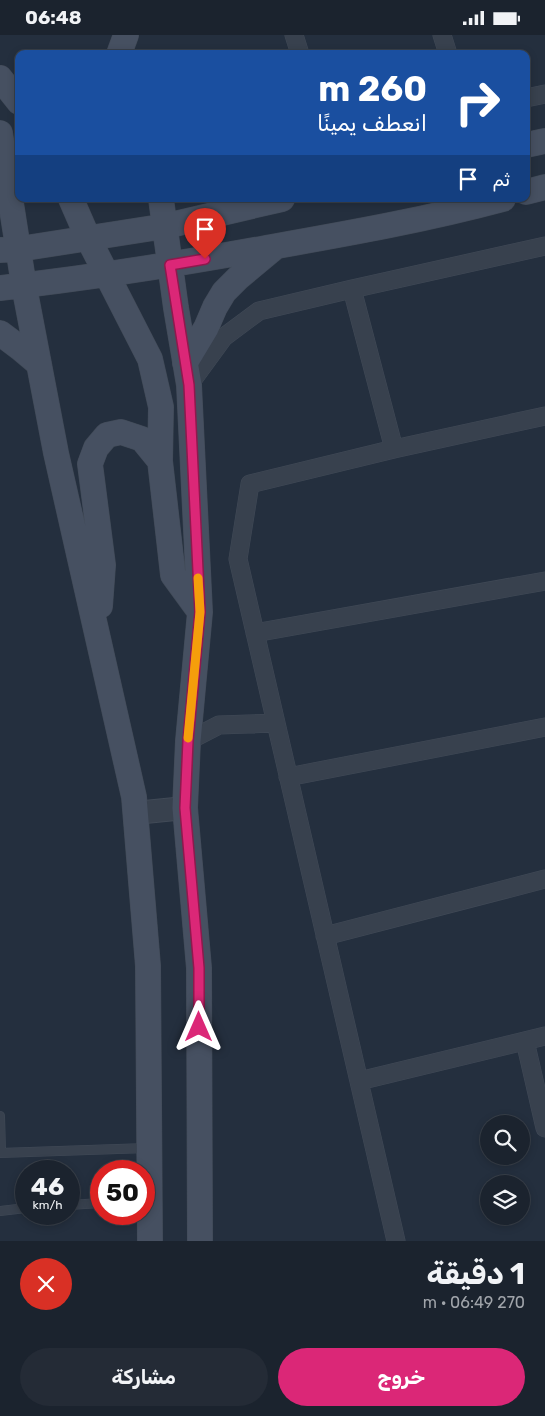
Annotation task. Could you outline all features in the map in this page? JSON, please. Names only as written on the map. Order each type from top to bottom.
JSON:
[{"type":"main road","points":[[120,50],[126,35]]},
{"type":"main road","points":[[132,35],[134,50]]},
{"type":"main road","points":[[0,78],[15,97]]},
{"type":"main road","points":[[0,133],[12,287],[39,364],[56,453],[134,797],[148,967],[149,1160]]},
{"type":"main road","points":[[530,144],[545,141]]},
{"type":"main road","points":[[530,191],[545,187]]},
{"type":"main road","points":[[72,202],[88,238],[150,359],[161,407],[160,461],[173,575],[200,612]]},
{"type":"main road","points":[[162,202],[187,374],[200,612],[188,741],[185,808],[199,968],[200,1241]]},
{"type":"main road","points":[[9,249],[166,226],[269,202]]},
{"type":"main road","points":[[12,287],[170,265],[275,247],[342,235],[492,202]]},
{"type":"main road","points":[[187,374],[215,307],[224,292],[275,247]]},
{"type":"main road","points":[[0,333],[39,364]]},
{"type":"main road","points":[[99,636],[103,565],[90,464],[96,448],[107,435],[121,432],[142,439],[160,461]]},
{"type":"main road","points":[[149,1225],[150,1241]]},
{"type":"street","points":[[294,35],[299,50]]},
{"type":"street","points":[[442,35],[447,50]]},
{"type":"street","points":[[530,97],[545,94]]},
{"type":"street","points":[[187,374],[224,337],[259,311],[545,247]]},
{"type":"street","points":[[352,289],[394,449]]},
{"type":"street","points":[[396,1241],[238,559],[250,484],[394,449],[545,416]]},
{"type":"street","points":[[255,633],[545,581]]},
{"type":"street","points":[[188,741],[219,725],[276,723]]},
{"type":"street","points":[[288,777],[545,727]]},
{"type":"street","points":[[135,813],[185,808]]},
{"type":"street","points":[[325,936],[545,879]]},
{"type":"street","points":[[359,1081],[545,1036]]},
{"type":"street","points":[[525,1041],[545,1128]]},
{"type":"lane","points":[[0,1116],[1,1153],[149,1148]]},
{"type":"lane","points":[[0,1211],[15,1209]]},
{"type":"slow traffic","points":[[188,738],[200,612],[198,578]]},
{"type":"route","points":[[199,1027],[199,968],[185,808],[188,741],[200,612],[189,385],[170,265],[205,259]]}]
